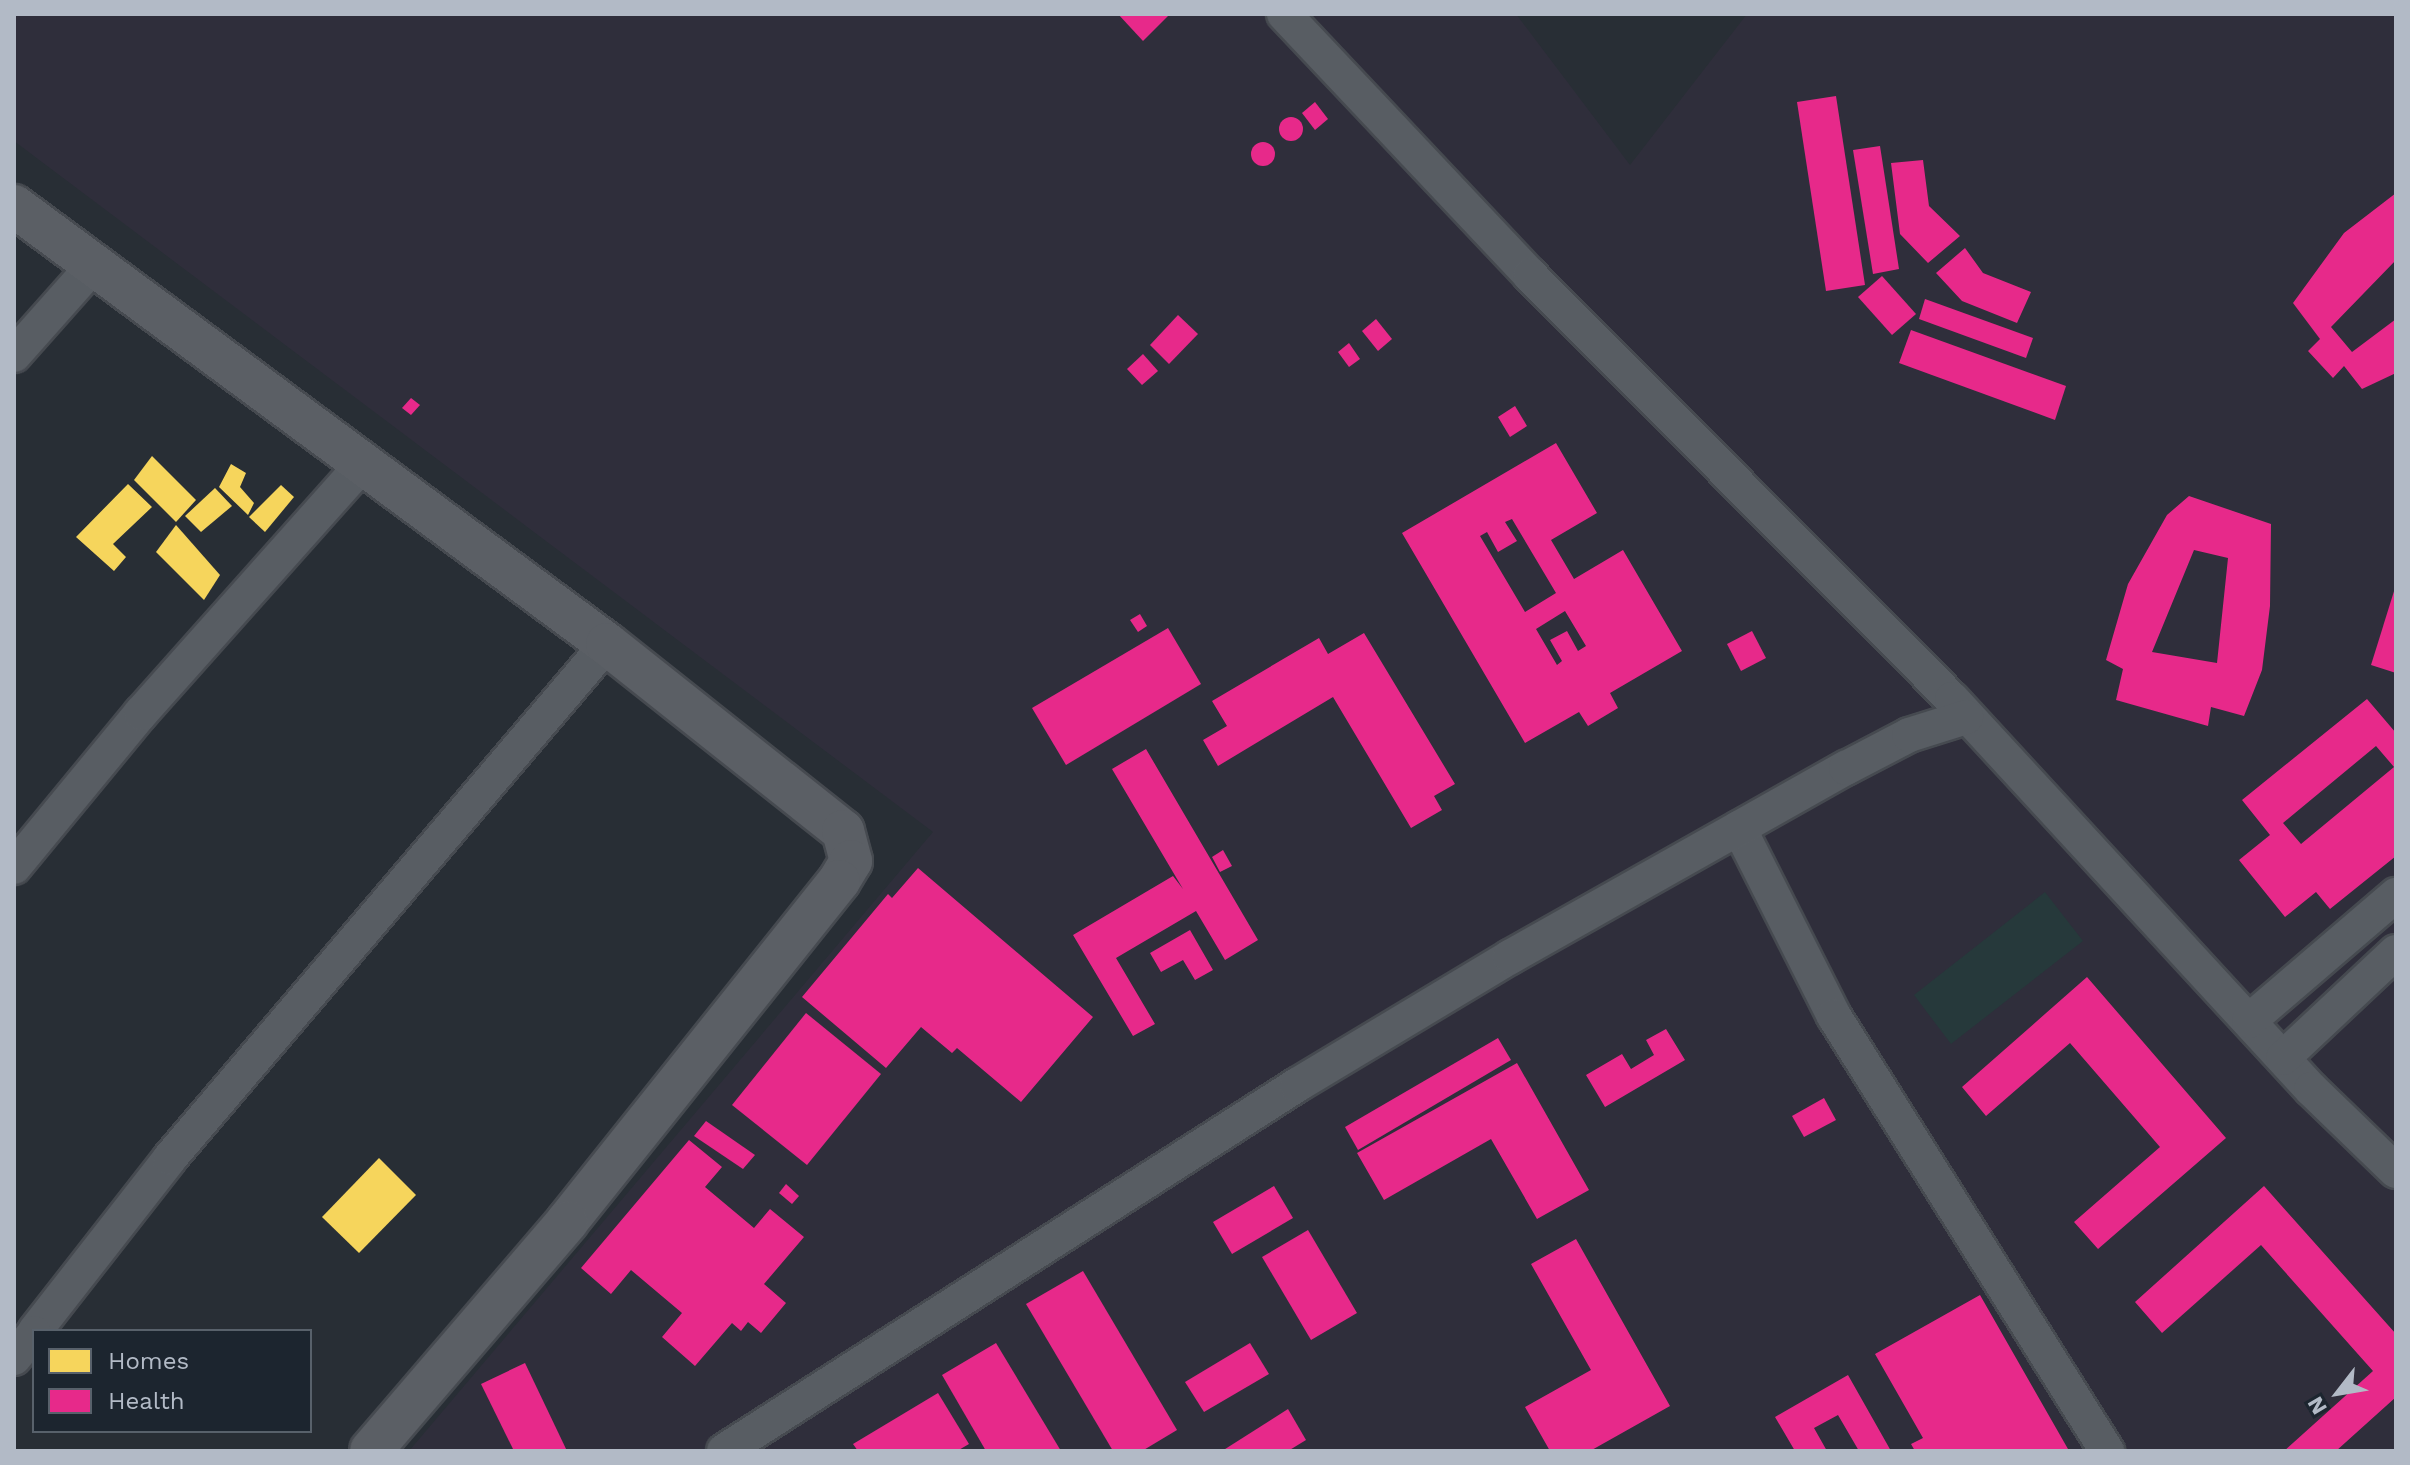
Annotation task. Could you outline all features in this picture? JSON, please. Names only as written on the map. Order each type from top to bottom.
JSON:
[{"type":"main road","points":[[14,206],[607,644],[843,831],[851,861],[388,1445]]},
{"type":"street","points":[[1284,14],[1530,275],[1966,717],[2283,1058],[2396,1171]]},
{"type":"street","points":[[14,355],[93,266]]},
{"type":"street","points":[[14,867],[141,713],[363,464]]},
{"type":"street","points":[[37,1329],[170,1158],[607,644]]},
{"type":"street","points":[[724,1451],[1297,1085],[1739,828],[1909,735],[1966,717]]},
{"type":"street","points":[[1739,828],[1834,1016],[2107,1451]]},
{"type":"street","points":[[2249,1021],[2396,895]]},
{"type":"street","points":[[2283,1058],[2396,952]]},
{"type":"street","points":[[14,1358],[32,1336]]},
{"type":"shaded area","points":[[14,14],[1516,14],[1630,165],[1747,14],[2396,14],[2396,1451],[409,1451],[933,832],[14,141]]},
{"type":"shaded area","points":[[2045,892],[2083,941],[1951,1044],[1914,995]]},
{"type":"building: Homes","points":[[152,456],[196,500],[176,522],[134,480]]},
{"type":"building: Homes","points":[[231,464],[246,473],[240,487],[254,503],[248,515],[219,487]]},
{"type":"building: Homes","points":[[128,484],[152,507],[113,544],[126,557],[114,571],[76,537]]},
{"type":"building: Homes","points":[[281,485],[294,497],[265,532],[249,517]]},
{"type":"building: Homes","points":[[215,488],[232,506],[201,532],[185,516]]},
{"type":"building: Homes","points":[[176,525],[220,575],[204,600],[156,552]]},
{"type":"building: Homes","points":[[379,1158],[416,1195],[359,1253],[322,1217]]},
{"type":"building: Health","points":[[1118,14],[1170,14],[1143,41]]},
{"type":"building: Health","points":[[1836,96],[1865,285],[1826,291],[1797,102]]},
{"type":"building: Health","points":[[1315,102],[1328,119],[1315,130],[1302,113]]},
{"type":"building: Health","points":[[1291,117],[1299,121],[1303,129],[1299,137],[1291,141],[1283,137],[1279,129],[1283,121]]},
{"type":"building: Health","points":[[1263,142],[1271,146],[1275,154],[1271,162],[1263,166],[1255,162],[1251,154],[1255,146]]},
{"type":"building: Health","points":[[1880,146],[1899,269],[1873,274],[1853,150]]},
{"type":"building: Health","points":[[1923,160],[1929,206],[1960,236],[1928,263],[1900,234],[1891,163]]},
{"type":"building: Health","points":[[2396,193],[2396,260],[2331,327],[2352,352],[2396,319],[2396,373],[2362,389],[2344,366],[2333,378],[2308,351],[2320,339],[2293,303],[2344,233]]},
{"type":"building: Health","points":[[1965,248],[1983,273],[2031,292],[2017,323],[1962,301],[1936,273]]},
{"type":"building: Health","points":[[1882,276],[1916,314],[1892,335],[1858,297]]},
{"type":"building: Health","points":[[1925,299],[2033,338],[2026,358],[1919,319]]},
{"type":"building: Health","points":[[1178,315],[1198,334],[1169,364],[1150,345]]},
{"type":"building: Health","points":[[1376,319],[1392,339],[1378,351],[1362,331]]},
{"type":"building: Health","points":[[1911,330],[2066,386],[2055,420],[1899,363]]},
{"type":"building: Health","points":[[1349,343],[1360,359],[1349,367],[1338,352]]},
{"type":"building: Health","points":[[1143,354],[1158,371],[1142,385],[1127,369]]},
{"type":"building: Health","points":[[411,398],[420,405],[411,415],[402,408]]},
{"type":"building: Health","points":[[1515,406],[1527,426],[1510,437],[1498,417]]},
{"type":"building: Health","points":[[1556,443],[1597,513],[1551,540],[1574,579],[1623,550],[1682,651],[1610,693],[1618,708],[1588,726],[1579,712],[1525,743],[1402,533]],"holes":[[[1512,519],[1556,593],[1525,612],[1480,536],[1487,532],[1498,552],[1517,541],[1505,522]],[[1565,611],[1586,646],[1578,651],[1567,631],[1550,640],[1562,661],[1557,665],[1536,629]]]},
{"type":"building: Health","points":[[2189,496],[2271,524],[2270,606],[2262,670],[2244,716],[2211,707],[2208,726],[2116,700],[2123,669],[2106,660],[2128,584],[2167,515]],"holes":[[[2194,550],[2228,558],[2217,663],[2152,652]]]},
{"type":"building: Health","points":[[2396,588],[2396,673],[2371,665]]},
{"type":"building: Health","points":[[1140,614],[1147,626],[1138,632],[1130,620]]},
{"type":"building: Health","points":[[1168,628],[1201,684],[1066,765],[1032,708]]},
{"type":"building: Health","points":[[1752,631],[1766,658],[1741,671],[1727,644]]},
{"type":"building: Health","points":[[1364,633],[1455,784],[1434,796],[1442,810],[1411,828],[1333,697],[1218,766],[1203,740],[1227,726],[1212,701],[1319,638],[1328,654]]},
{"type":"building: Health","points":[[2367,699],[2396,733],[2396,856],[2330,909],[2316,892],[2285,917],[2239,860],[2270,835],[2242,800]],"holes":[[[2376,746],[2394,767],[2301,844],[2283,823]]]},
{"type":"building: Health","points":[[1146,749],[1258,940],[1225,960],[1196,911],[1116,958],[1155,1024],[1133,1036],[1073,935],[1173,876],[1183,889],[1112,769]]},
{"type":"building: Health","points":[[1223,850],[1232,866],[1220,872],[1212,857]]},
{"type":"building: Health","points":[[918,868],[1093,1017],[1021,1102],[957,1048],[952,1053],[921,1027],[886,1068],[802,997],[888,894],[892,898]]},
{"type":"building: Health","points":[[1190,930],[1213,970],[1195,980],[1183,960],[1161,972],[1150,953]]},
{"type":"building: Health","points":[[2087,977],[2226,1138],[2098,1249],[2074,1222],[2160,1147],[2070,1043],[1986,1116],[1962,1087]]},
{"type":"building: Health","points":[[806,1013],[881,1074],[807,1165],[732,1105]]},
{"type":"building: Health","points":[[1666,1029],[1685,1060],[1605,1107],[1586,1075],[1622,1054],[1631,1069],[1654,1055],[1646,1040]]},
{"type":"building: Health","points":[[1498,1038],[1511,1060],[1358,1150],[1345,1127]]},
{"type":"building: Health","points":[[1517,1063],[1589,1190],[1537,1219],[1491,1139],[1384,1200],[1357,1153]]},
{"type":"building: Health","points":[[1824,1098],[1836,1120],[1804,1137],[1792,1116]]},
{"type":"building: Health","points":[[706,1121],[755,1155],[743,1169],[694,1136]]},
{"type":"building: Health","points":[[689,1140],[722,1167],[705,1187],[754,1228],[770,1209],[804,1237],[764,1284],[786,1303],[761,1333],[748,1322],[741,1331],[732,1323],[695,1366],[662,1337],[682,1313],[631,1270],[611,1294],[581,1268]]},
{"type":"building: Health","points":[[786,1184],[799,1196],[792,1204],[779,1193]]},
{"type":"building: Health","points":[[1274,1186],[1293,1218],[1232,1254],[1213,1222]]},
{"type":"building: Health","points":[[2264,1186],[2396,1334],[2396,1397],[2336,1451],[2284,1451],[2373,1371],[2261,1245],[2162,1333],[2135,1302]]},
{"type":"building: Health","points":[[1308,1230],[1357,1313],[1311,1340],[1262,1257]]},
{"type":"building: Health","points":[[1576,1239],[1670,1406],[1590,1451],[1550,1451],[1525,1407],[1591,1370],[1531,1264]]},
{"type":"building: Health","points":[[1083,1271],[1177,1430],[1142,1451],[1113,1451],[1026,1304]]},
{"type":"building: Health","points":[[1980,1295],[2068,1449],[2065,1451],[1915,1451],[1911,1444],[1923,1438],[1875,1354]]},
{"type":"building: Health","points":[[996,1343],[1061,1451],[986,1451],[942,1375]]},
{"type":"building: Health","points":[[1250,1343],[1269,1374],[1204,1412],[1185,1382]]},
{"type":"building: Health","points":[[525,1363],[567,1451],[514,1451],[481,1384]]},
{"type":"building: Health","points":[[1848,1375],[1891,1451],[1859,1451],[1838,1415],[1814,1428],[1827,1451],[1795,1451],[1775,1417]]},
{"type":"building: Health","points":[[938,1393],[969,1444],[957,1451],[858,1451],[853,1444]]},
{"type":"building: Health","points":[[1288,1409],[1306,1440],[1288,1451],[1222,1451]]}]
